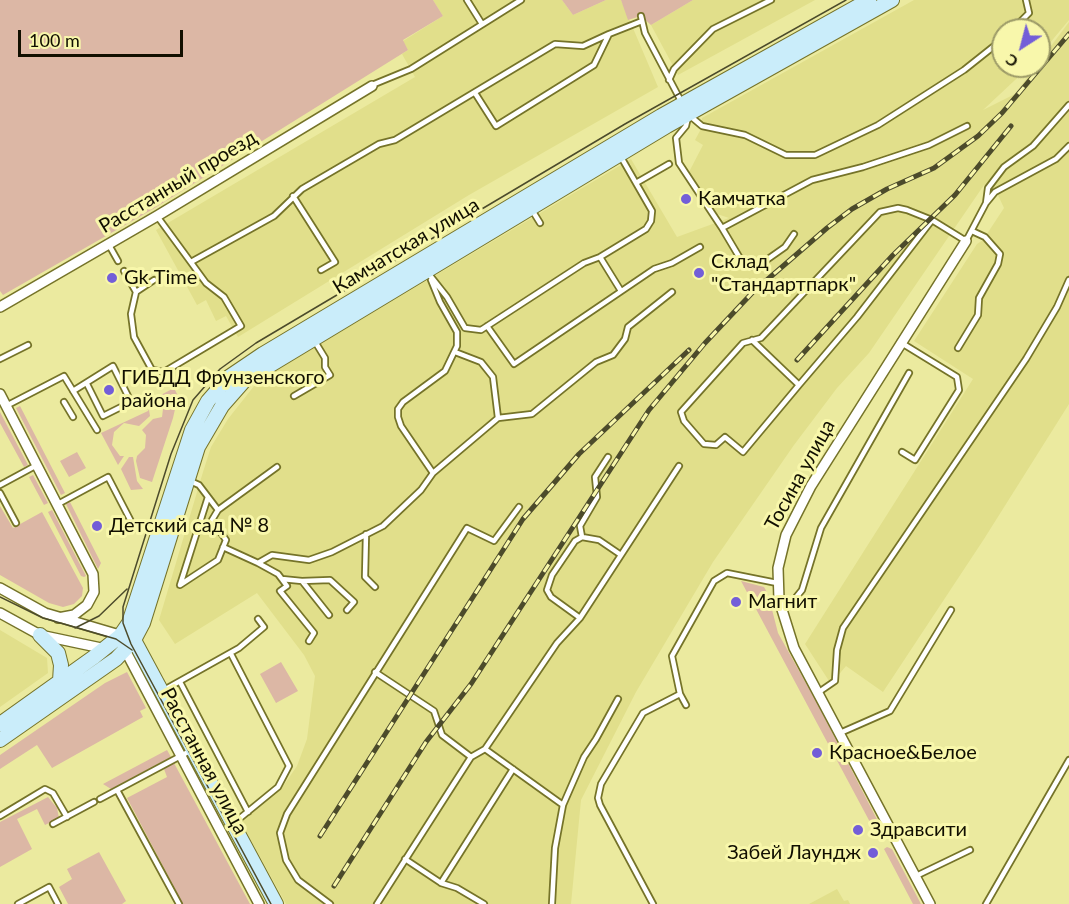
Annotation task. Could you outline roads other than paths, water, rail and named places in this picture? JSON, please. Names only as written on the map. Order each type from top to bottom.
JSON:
[{"type":"main road","name":"Камчатская улица","points":[[426,269],[617,149],[870,0]]},
{"type":"main road","name":"Камчатская улица","points":[[685,109],[892,0]]},
{"type":"main road","name":"Камчатская улица","points":[[127,638],[181,460],[202,409],[222,384],[243,366],[426,269],[531,207],[617,149]]},
{"type":"main road","name":"Камчатская улица","points":[[0,724],[104,649],[127,638],[143,623],[187,481],[205,434],[230,394],[309,333]]},
{"type":"main road","points":[[40,635],[58,653],[62,665],[60,681]]},
{"type":"main road","points":[[0,740],[124,652],[127,638]]},
{"type":"main road","name":"Расстанная улица","points":[[127,638],[162,692],[276,904]]},
{"type":"street","name":"Расстанный проезд","points":[[0,307],[157,216],[372,86]]},
{"type":"street","name":"Тосина улица","points":[[930,904],[794,648],[777,584],[782,546],[801,505],[900,342],[966,241]]},
{"type":"street","points":[[0,394],[90,565],[95,584],[93,596],[83,610],[74,615],[58,618]]},
{"type":"street","points":[[0,588],[39,611],[127,638]]},
{"type":"street","points":[[0,613],[40,635],[124,652]]},
{"type":"street","name":"Расстанная улица","points":[[124,652],[259,904]]},
{"type":"lane","points":[[467,0],[482,24]]},
{"type":"lane","points":[[372,86],[411,69],[520,0]]},
{"type":"lane","points":[[669,80],[675,69],[713,29],[771,0]]},
{"type":"lane","points":[[1024,18],[1029,13],[1026,0]]},
{"type":"lane","points":[[191,262],[274,216],[293,196],[379,144],[394,140],[555,44],[583,46],[641,19],[685,109],[702,126],[745,135],[786,155],[815,155],[878,125],[964,70],[991,49]]},
{"type":"lane","points":[[475,93],[496,126],[594,65],[609,34]]},
{"type":"lane","points":[[986,202],[988,188],[1004,167],[1033,146],[1069,105]]},
{"type":"lane","points":[[685,109],[686,126],[676,138],[679,163],[744,265],[758,266],[785,247],[794,234]]},
{"type":"lane","points":[[722,228],[812,180],[929,146],[967,126]]},
{"type":"lane","points":[[932,220],[857,317],[743,452],[725,437],[716,444],[704,444],[684,421],[681,412],[743,343],[761,338],[880,212],[897,208],[932,220],[966,241],[986,202],[995,192],[1056,159],[1069,146]]},
{"type":"lane","points":[[426,269],[447,297],[465,328],[481,330],[584,263],[600,257],[646,229],[651,221],[652,211],[617,149]]},
{"type":"lane","points":[[636,183],[669,164]]},
{"type":"lane","points":[[293,196],[335,262],[321,270]]},
{"type":"lane","points":[[531,207],[540,223]]},
{"type":"lane","points":[[124,271],[136,292],[131,314],[134,338],[152,370],[164,372],[241,326],[224,297],[206,283],[157,216]]},
{"type":"lane","points":[[958,348],[978,315],[979,298],[998,264],[1000,254],[985,237],[972,231]]},
{"type":"lane","points":[[109,244],[118,261]]},
{"type":"lane","points":[[487,326],[514,364],[654,269],[672,263],[700,247]]},
{"type":"lane","points":[[600,257],[621,291]]},
{"type":"lane","points":[[426,269],[440,302],[457,332],[454,352],[445,371],[409,397],[398,409],[401,426],[433,473]]},
{"type":"lane","points":[[136,292],[154,280]]},
{"type":"lane","points":[[819,692],[835,681],[837,650],[843,628],[1026,359],[1057,307],[1069,280]]},
{"type":"lane","points":[[258,563],[272,555],[309,560],[383,526],[422,490],[433,473],[498,418],[532,414],[596,362],[614,355],[626,339],[628,327],[672,292]]},
{"type":"lane","points":[[294,396],[330,375],[325,367],[325,358],[309,333]]},
{"type":"lane","points":[[752,340],[799,385]]},
{"type":"lane","points":[[900,342],[957,377],[959,390],[915,460],[902,452]]},
{"type":"lane","points":[[0,359],[28,345]]},
{"type":"lane","points":[[454,352],[481,362],[493,377],[498,418]]},
{"type":"lane","points":[[74,391],[87,384],[90,378],[113,366],[131,402],[103,416],[87,384]]},
{"type":"lane","points":[[782,609],[789,606],[802,590],[821,528],[909,373]]},
{"type":"lane","points":[[6,406],[64,376],[97,430]]},
{"type":"lane","points":[[64,402],[73,417]]},
{"type":"lane","points":[[69,409],[80,403]]},
{"type":"lane","points":[[582,537],[580,526],[597,497],[596,477],[608,457]]},
{"type":"lane","points":[[0,485],[37,465]]},
{"type":"lane","points":[[377,904],[471,758],[486,749],[557,643],[580,618],[679,466]]},
{"type":"lane","points":[[208,497],[180,585],[218,560],[226,540],[212,520],[218,510],[277,467]]},
{"type":"lane","points":[[58,504],[108,477],[135,529]]},
{"type":"lane","points":[[187,481],[199,485],[218,510]]},
{"type":"lane","points":[[0,493],[16,524]]},
{"type":"lane","points":[[330,904],[298,880],[286,860],[280,833],[287,814],[467,528],[494,542],[519,507]]},
{"type":"lane","points":[[366,534],[365,577],[375,587]]},
{"type":"lane","points":[[580,618],[551,597],[547,590],[552,575],[575,541],[582,537],[600,540],[621,555]]},
{"type":"lane","points":[[223,547],[258,563],[282,579],[287,586],[280,591],[314,633],[309,641]]},
{"type":"lane","points":[[686,705],[680,694],[672,667],[672,656],[714,581],[727,573],[777,584]]},
{"type":"lane","points":[[282,579],[302,582],[330,580],[354,602],[347,610]]},
{"type":"lane","points":[[302,582],[329,615]]},
{"type":"lane","points":[[840,733],[890,711],[951,610]]},
{"type":"lane","points":[[162,692],[231,654],[264,627],[258,619]]},
{"type":"lane","points":[[231,654],[289,761],[283,781],[233,824]]},
{"type":"lane","points":[[375,672],[434,711],[442,735],[471,758]]},
{"type":"lane","points":[[180,682],[248,812]]},
{"type":"lane","points":[[653,904],[600,805],[599,791],[643,713],[680,694]]},
{"type":"lane","points":[[552,904],[555,848],[563,805],[584,757],[618,699]]},
{"type":"lane","points":[[100,799],[193,749]]},
{"type":"lane","points":[[486,749],[563,805]]},
{"type":"lane","points":[[986,904],[1069,760]]},
{"type":"lane","points":[[441,883],[513,769]]},
{"type":"lane","points":[[0,816],[45,789],[53,793],[67,817]]},
{"type":"lane","points":[[117,790],[179,904]]},
{"type":"lane","points":[[53,824],[94,802]]},
{"type":"lane","points":[[916,876],[970,850]]},
{"type":"lane","points":[[405,859],[441,883],[458,888],[483,904]]},
{"type":"lane","points":[[18,904],[49,887],[58,904]]},
{"type":"tram line","points":[[271,904],[131,644],[123,623],[123,607],[171,454],[193,400],[220,369],[256,343],[625,124],[846,0]]},
{"type":"tram line","points":[[75,628],[99,616],[127,589]]},
{"type":"tram line","points":[[0,597],[43,618],[116,639],[132,650]]},
{"type":"railway","points":[[334,886],[426,742],[471,684],[649,410],[705,343],[753,292],[852,209],[887,189],[934,168],[978,136],[1002,113],[1069,34]]},
{"type":"railway","points":[[797,360],[893,255],[955,195],[1011,126]]},
{"type":"railway","points":[[320,836],[523,519],[579,454],[689,350]]},
{"type":"place","name":"Камчатка","points":[[686,199]]},
{"type":"place","name":"Склад \"Стандартпарк\"","points":[[699,273]]},
{"type":"place","name":"Gk Time","points":[[112,278]]},
{"type":"place","name":"ГИБДД Фрунзенского района","points":[[109,390]]},
{"type":"place","name":"Детский сад № 8","points":[[97,526]]},
{"type":"place","name":"Магнит","points":[[736,602]]},
{"type":"place","name":"Красное&Белое","points":[[817,753]]},
{"type":"place","name":"Здравсити","points":[[858,830]]},
{"type":"place","name":"Забей Лаундж","points":[[873,853]]}]
